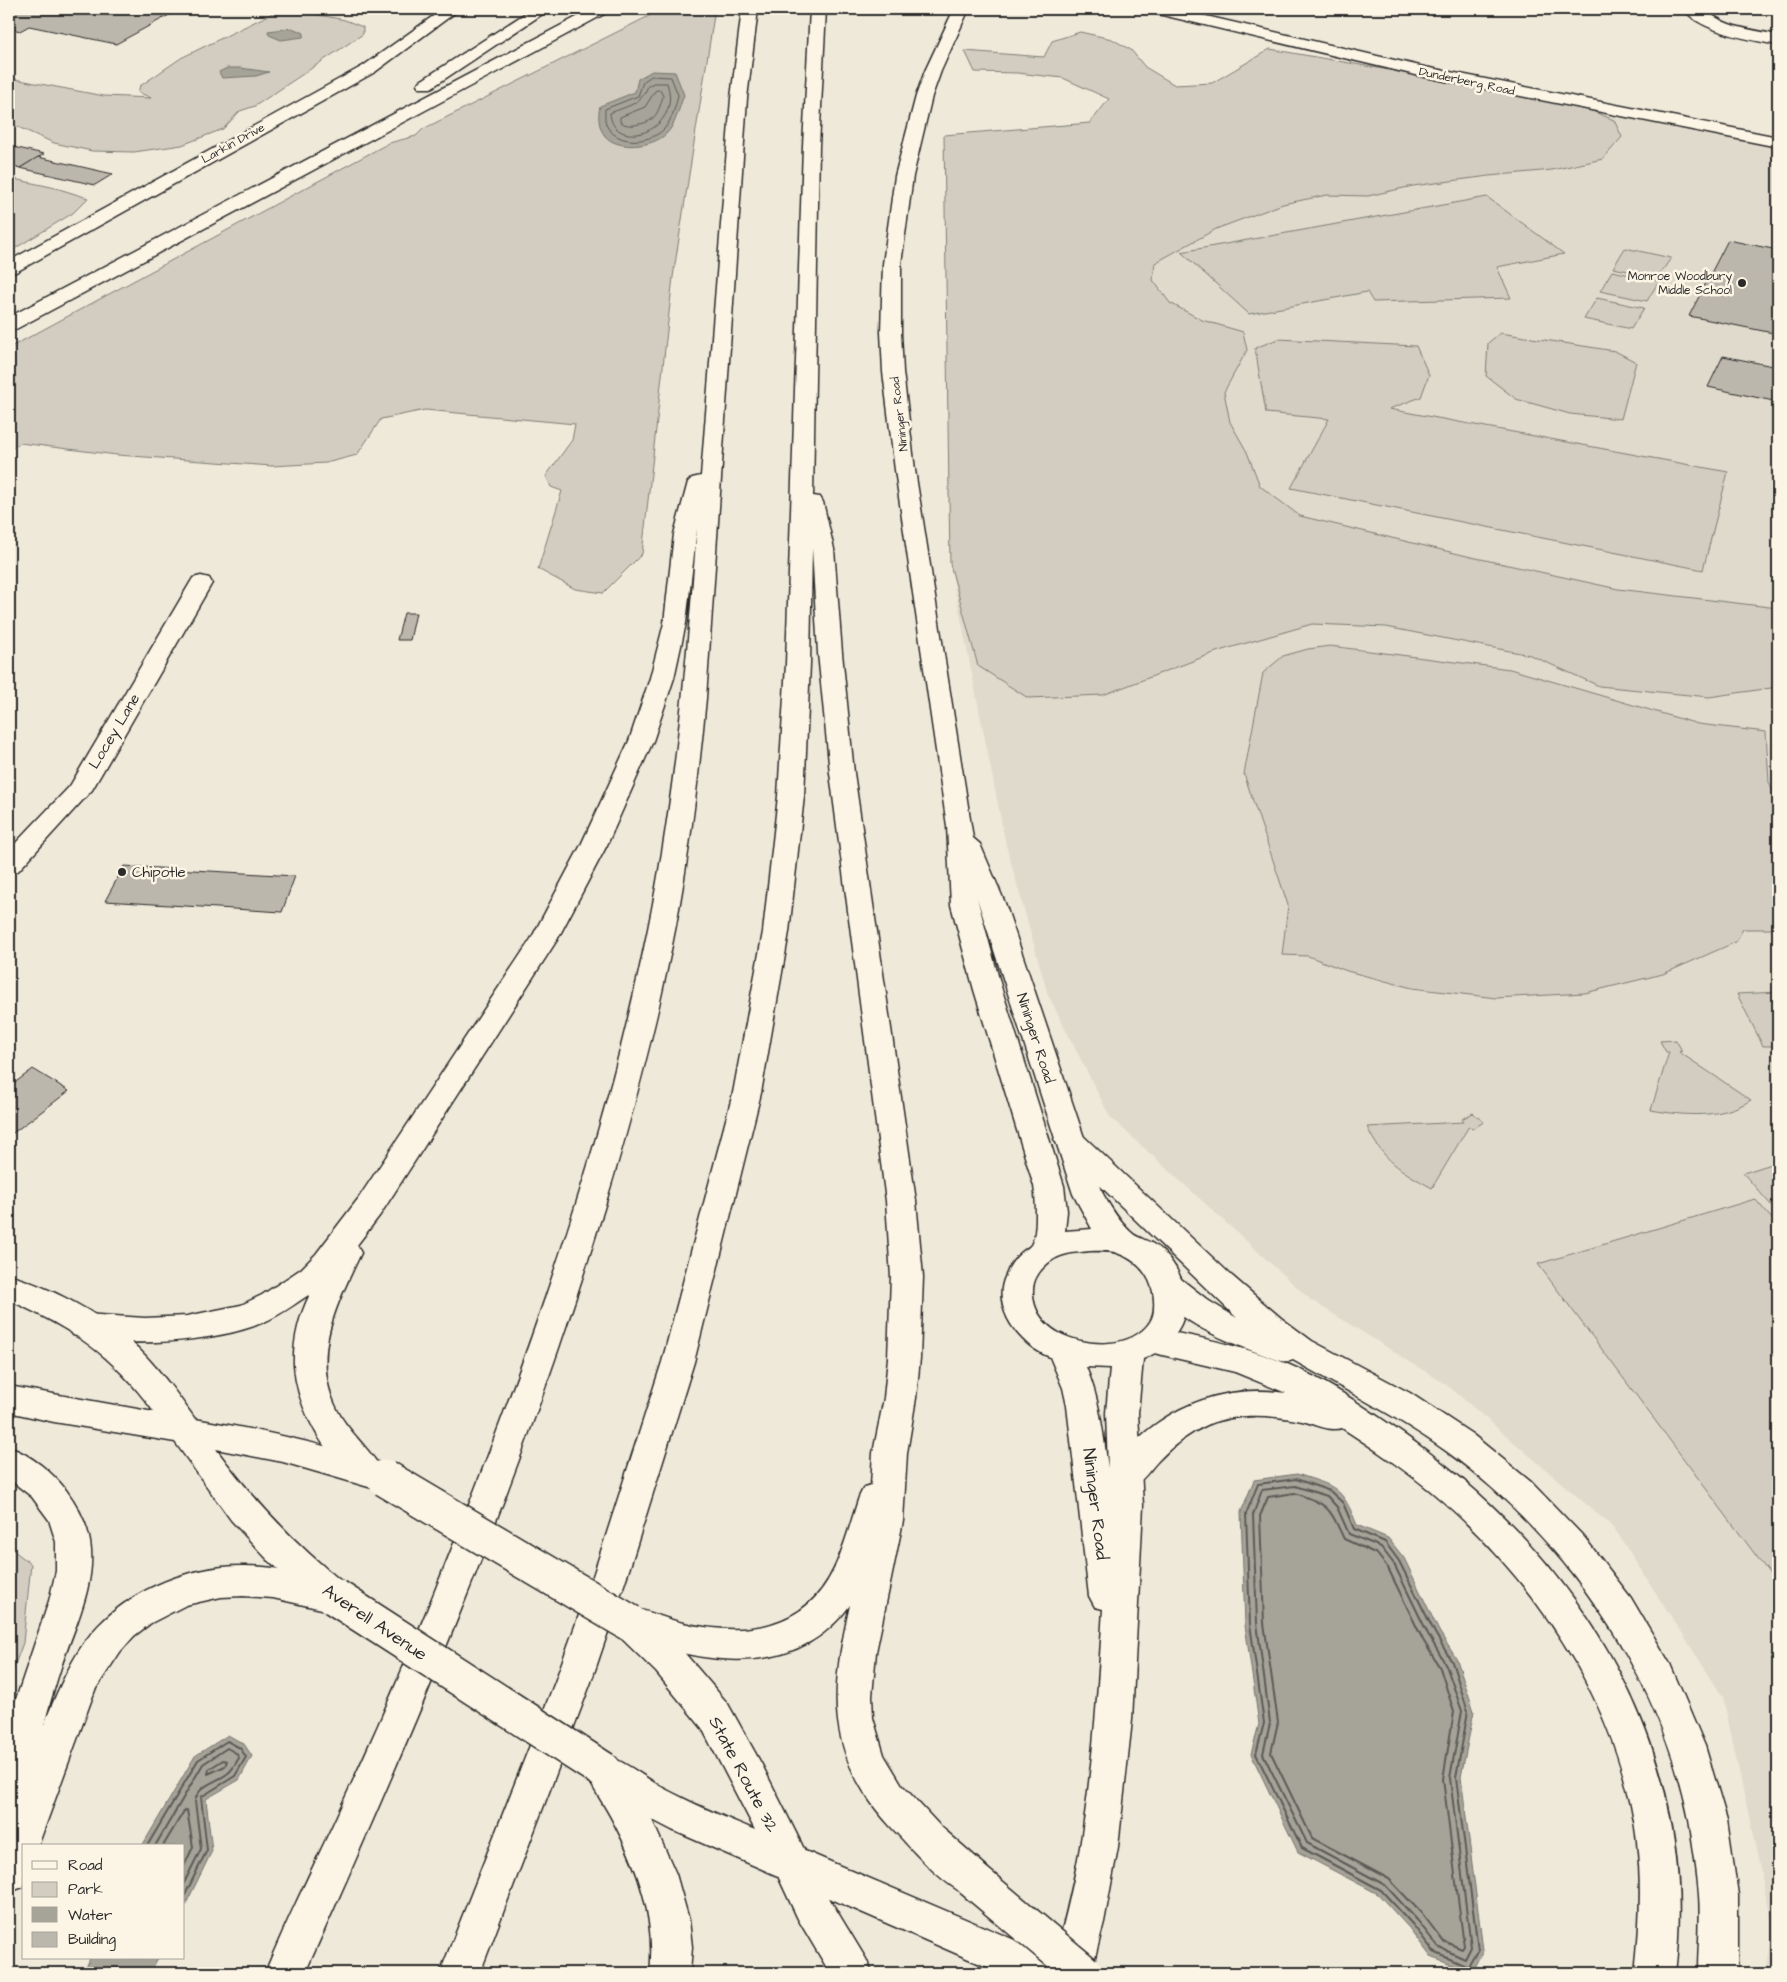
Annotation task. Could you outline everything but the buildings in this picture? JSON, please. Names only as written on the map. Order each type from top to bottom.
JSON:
[{"type":"main road","name":"Larkin Drive","points":[[9,268],[369,69],[452,9]]},
{"type":"main road","points":[[190,226],[435,79],[542,9]]},
{"type":"main road","points":[[9,325],[190,226],[341,149],[603,9]]},
{"type":"main road","points":[[285,1973],[357,1818],[468,1553],[552,1326],[614,1128],[656,958],[682,811],[691,746],[739,98],[750,9]]},
{"type":"main road","points":[[460,1973],[573,1682],[626,1527],[678,1362],[747,1093],[776,932],[791,796],[798,664],[811,146],[818,9]]},
{"type":"main road","name":"Nininger Road","points":[[961,9],[932,71],[910,148],[894,234],[891,298],[893,372],[960,826],[964,905],[971,933],[1050,1186],[1052,1211],[1047,1250]]},
{"type":"main road","name":"Dunderberg Road","points":[[1158,9],[1420,71],[1778,142]]},
{"type":"main road","points":[[1692,9],[1713,23],[1730,30],[1778,40]]},
{"type":"main road","points":[[84,1326],[145,1330],[187,1328],[235,1320],[252,1314],[273,1303],[312,1277],[327,1262],[369,1207],[544,940],[594,845],[641,741],[654,706],[670,650],[679,597],[685,534],[717,410]]},
{"type":"main road","points":[[803,462],[823,549],[829,644],[842,772],[906,1242],[905,1340],[900,1398],[890,1452],[886,1521],[855,1674],[855,1718],[866,1758],[876,1778],[913,1824],[972,1880],[1084,1973]]},
{"type":"main road","name":"Locey Lane","points":[[9,865],[80,790],[201,584]]},
{"type":"main road","name":"Nininger Road","points":[[960,826],[992,903],[1069,1139],[1094,1206],[1102,1220],[1123,1243]]},
{"type":"main road","points":[[1069,1139],[1250,1311],[1298,1349],[1356,1378],[1408,1408],[1491,1467],[1555,1528],[1601,1583],[1621,1612],[1658,1677],[1685,1740],[1698,1777],[1712,1840],[1718,1883],[1720,1916],[1718,1973]]},
{"type":"main road","points":[[369,1207],[315,1322],[310,1358],[315,1392],[326,1422],[336,1439],[375,1475]]},
{"type":"main road","points":[[1140,1346],[1167,1321],[1170,1309],[1170,1287],[1166,1277],[1157,1266],[1134,1247],[1106,1240],[1059,1244],[1025,1266],[1016,1289],[1018,1304],[1030,1328],[1050,1344],[1063,1350],[1094,1356],[1140,1346],[1215,1354],[1271,1372],[1312,1391],[1395,1445],[1449,1485],[1486,1518],[1512,1545],[1559,1605],[1583,1641],[1622,1715],[1636,1753],[1654,1823],[1660,1899],[1659,1939],[1655,1973]]},
{"type":"main road","name":"Averell Avenue","points":[[9,1287],[84,1326],[118,1349],[141,1372],[232,1497],[289,1559],[335,1598],[602,1770],[615,1789],[645,1818]]},
{"type":"main road","points":[[1170,1287],[1215,1322],[1235,1332],[1326,1364]]},
{"type":"main road","name":"Nininger Road","points":[[1071,1973],[1084,1922],[1099,1847],[1114,1720],[1126,1506],[1122,1413],[1140,1346]]},
{"type":"main road","name":"Nininger Road","points":[[1063,1350],[1075,1375],[1083,1406],[1116,1662]]},
{"type":"main road","points":[[9,1399],[97,1418],[185,1431],[303,1453],[375,1475],[413,1493],[630,1623],[677,1638],[702,1643],[738,1646],[776,1640],[810,1623],[836,1598],[852,1567],[890,1452]]},
{"type":"main road","points":[[1124,1475],[1138,1458],[1169,1430],[1196,1414],[1230,1404],[1269,1402],[1289,1404],[1366,1426]]},
{"type":"main road","points":[[9,1461],[30,1474],[48,1490],[61,1510],[70,1529],[74,1562],[68,1599],[32,1701],[9,1808]]},
{"type":"main road","points":[[9,1874],[79,1685],[107,1640],[127,1621],[148,1606],[169,1596],[214,1583],[264,1582],[335,1598]]},
{"type":"main road","name":"State Route 32","points":[[630,1623],[689,1682],[715,1716],[732,1744],[834,1945],[852,1973]]},
{"type":"main road","points":[[645,1818],[669,1919],[672,1945],[670,1973]]},
{"type":"main road","name":"State Route 32","points":[[645,1818],[685,1818],[1045,1973]]},
{"type":"shaded area","points":[[1270,49],[1778,138],[1778,1973],[1766,1973],[1773,1928],[1723,1697],[1614,1528],[1447,1385],[1311,1300],[1110,1117],[1048,995],[1006,845],[950,564],[1167,120]]},
{"type":"green space","points":[[281,9],[290,9],[345,20],[363,27],[363,34],[255,106],[240,111],[223,129],[182,145],[134,152],[92,151],[54,143],[9,123],[9,78],[104,96],[151,98],[138,92],[140,86],[181,58]]},
{"type":"green space","points":[[663,9],[715,9],[673,277],[642,554],[603,593],[575,589],[538,569],[562,491],[551,487],[546,476],[572,440],[575,424],[425,410],[381,419],[357,455],[326,463],[272,466],[117,455],[20,443],[9,450],[9,348],[389,143],[416,136],[423,129]]},
{"type":"green space","points":[[1080,32],[1112,39],[1131,50],[1145,67],[1175,85],[1212,83],[1270,49],[1570,102],[1614,120],[1622,137],[1603,159],[1552,170],[1413,186],[1368,196],[1327,195],[1283,204],[1216,229],[1155,263],[1153,280],[1170,303],[1202,320],[1243,332],[1247,350],[1224,392],[1230,422],[1247,452],[1260,486],[1300,516],[1467,556],[1618,589],[1778,608],[1778,687],[1709,697],[1599,686],[1530,655],[1386,627],[1312,624],[1219,651],[1103,695],[1028,698],[978,666],[950,564],[944,135],[1090,123],[1109,99],[1063,78],[1017,73],[975,72],[965,51],[1044,57],[1052,41]]},
{"type":"green space","points":[[9,178],[56,188],[88,198],[73,213],[9,252]]},
{"type":"green space","points":[[1487,197],[1564,254],[1497,267],[1511,298],[1373,302],[1367,292],[1249,314],[1181,252]]},
{"type":"green space","points":[[1625,248],[1671,258],[1658,277],[1613,268]]},
{"type":"green space","points":[[1612,271],[1659,281],[1647,301],[1600,291]]},
{"type":"green space","points":[[1597,298],[1644,308],[1631,329],[1584,319]]},
{"type":"green space","points":[[1500,333],[1615,351],[1636,362],[1621,419],[1570,414],[1516,399],[1486,376],[1488,343]]},
{"type":"green space","points":[[1278,339],[1416,346],[1429,375],[1421,397],[1389,409],[1728,472],[1703,570],[1291,488],[1329,419],[1266,413],[1255,348]]},
{"type":"green space","points":[[1330,646],[1510,669],[1698,724],[1766,732],[1769,782],[1778,803],[1778,929],[1743,929],[1736,942],[1663,974],[1585,993],[1496,998],[1412,988],[1347,971],[1308,956],[1282,955],[1288,905],[1244,774],[1263,673],[1283,656],[1308,649]]},
{"type":"green space","points":[[1778,992],[1778,1046],[1763,1046],[1737,994]]},
{"type":"green space","points":[[1676,1040],[1682,1051],[1679,1052],[1751,1100],[1728,1110],[1715,1113],[1677,1114],[1651,1110],[1669,1052],[1666,1052],[1660,1041]]},
{"type":"green space","points":[[1473,1113],[1484,1122],[1472,1129],[1469,1126],[1432,1188],[1394,1164],[1379,1148],[1367,1127],[1464,1122],[1462,1119]]},
{"type":"green space","points":[[1778,1162],[1778,1213],[1743,1173]]},
{"type":"green space","points":[[1755,1199],[1778,1226],[1778,1585],[1538,1264]]},
{"type":"green space","points":[[9,1547],[31,1564],[23,1643],[9,1680]]},
{"type":"water","points":[[292,28],[304,33],[303,37],[281,40],[269,35],[268,31]]},
{"type":"water","points":[[227,68],[269,72],[256,76],[222,78],[219,72]]},
{"type":"water","points":[[652,71],[675,72],[684,95],[672,126],[666,134],[653,142],[627,145],[611,141],[601,129],[600,106],[635,92],[638,79]]},
{"type":"water","points":[[1297,1474],[1336,1489],[1346,1502],[1357,1525],[1388,1538],[1404,1558],[1439,1631],[1457,1660],[1474,1711],[1461,1777],[1483,1950],[1471,1973],[1431,1957],[1409,1928],[1378,1894],[1298,1852],[1251,1754],[1259,1724],[1245,1625],[1241,1512],[1254,1480]]},
{"type":"water","points":[[228,1735],[244,1744],[252,1756],[239,1780],[206,1799],[212,1851],[185,1906],[185,1844],[143,1844],[195,1756]]},
{"type":"water","points":[[89,1960],[157,1960],[150,1973],[84,1973]]},
{"type":"place","name":"Monroe Woodbury Middle School","points":[[1742,283]]},
{"type":"place","name":"Chipotle","points":[[122,872]]}]
